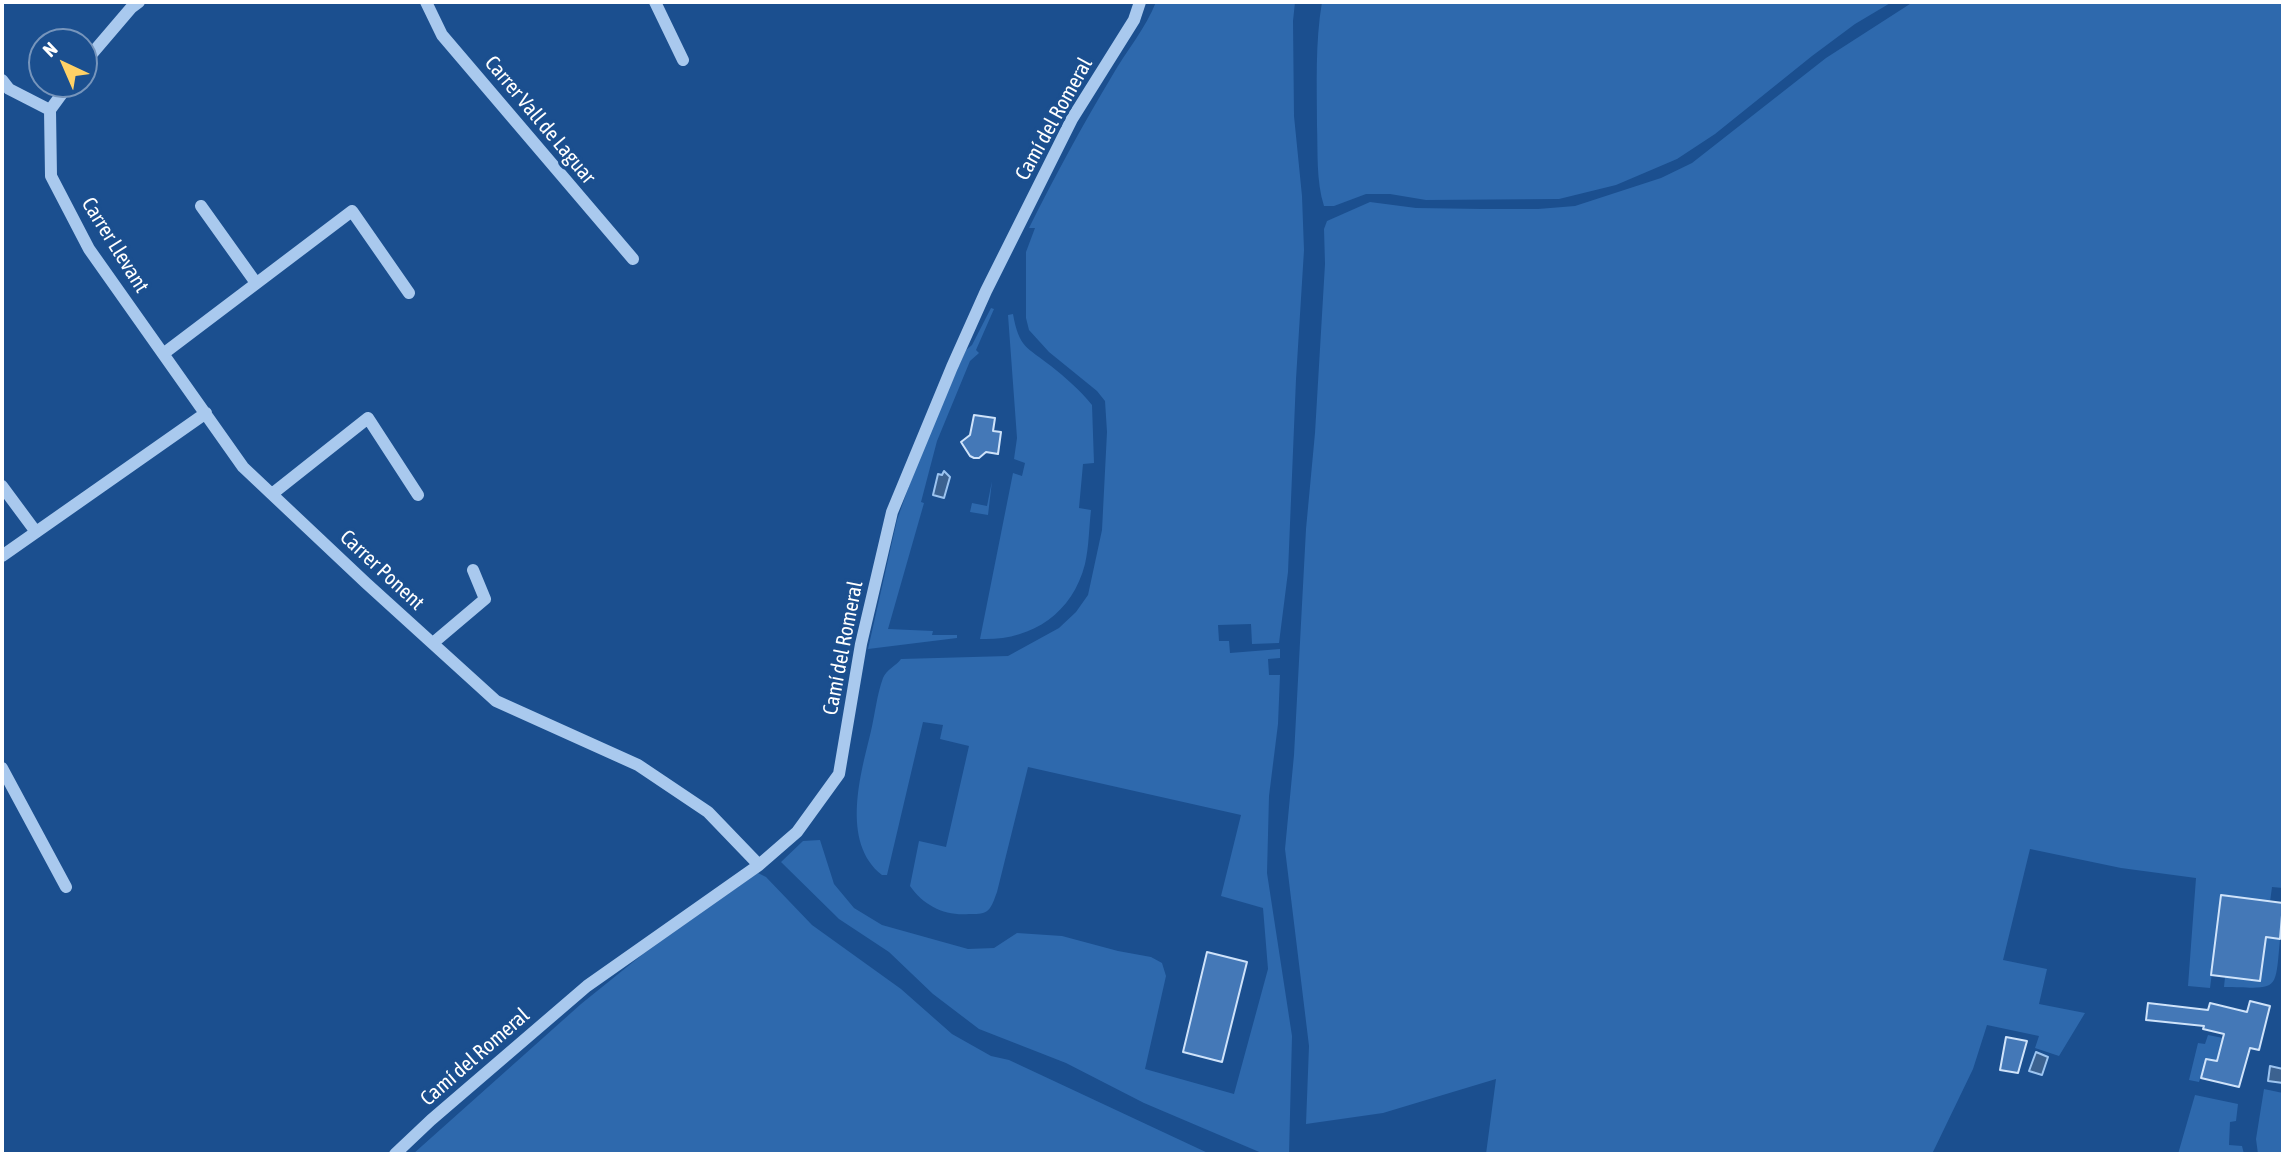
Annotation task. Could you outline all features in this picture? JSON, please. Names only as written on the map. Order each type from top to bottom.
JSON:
[{"type":"street","points":[[98,47],[139,2]]},
{"type":"street","name":"Carrer Vall de Laguar","points":[[426,2],[442,35],[633,259]]},
{"type":"street","points":[[655,2],[683,60]]},
{"type":"street","name":"Camí del Romeral","points":[[395,1154],[431,1119],[587,986],[759,865],[797,832],[839,774],[861,644],[892,512],[986,291],[1072,118],[1134,20],[1140,2]]},
{"type":"street","points":[[2,80],[9,89],[50,110],[59,98]]},
{"type":"street","name":"Carrer Llevant","points":[[50,110],[51,176],[89,249],[205,413]]},
{"type":"street","points":[[201,206],[256,283]]},
{"type":"street","points":[[163,354],[352,211],[409,293]]},
{"type":"street","points":[[2,556],[205,413]]},
{"type":"street","name":"Carrer Ponent","points":[[205,413],[243,467],[496,701],[639,765],[708,812],[759,865]]},
{"type":"street","points":[[272,494],[368,418],[418,495]]},
{"type":"street","points":[[2,486],[36,532]]},
{"type":"street","points":[[433,643],[485,599],[472,570]]},
{"type":"street","points":[[2,768],[66,887]]},
{"type":"shaded area","points":[[1156,2],[1295,2],[1294,116],[1304,250],[1288,572],[1279,643],[1252,644],[1251,624],[1218,625],[1219,641],[1229,641],[1230,653],[1280,649],[1280,658],[1268,659],[1269,675],[1280,675],[1278,724],[1269,796],[1267,873],[1292,1036],[1289,1154],[1264,1154],[1144,1103],[1066,1063],[979,1029],[933,994],[889,952],[839,919],[781,862],[803,841],[820,840],[834,884],[854,908],[882,925],[968,949],[994,948],[1017,933],[1062,936],[1151,957],[1162,963],[1166,976],[1145,1069],[1234,1094],[1268,969],[1263,908],[1221,896],[1241,815],[1028,767],[997,892],[991,906],[986,912],[978,914],[943,911],[928,904],[910,886],[919,841],[946,847],[969,746],[940,739],[943,725],[923,722],[887,875],[882,875],[869,861],[857,826],[859,786],[879,691],[887,672],[901,659],[1008,656],[1059,628],[1076,612],[1088,595],[1102,530],[1107,432],[1105,401],[1097,391],[1049,352],[1029,330],[1026,318],[1026,252],[1035,228],[1029,228],[1049,189]]},
{"type":"shaded area","points":[[1322,2],[1892,2],[1855,24],[1812,56],[1715,134],[1677,159],[1616,185],[1559,199],[1426,200],[1390,194],[1366,194],[1334,206],[1324,206],[1319,177],[1317,126],[1317,48]]},
{"type":"shaded area","points":[[1913,2],[2283,2],[2283,888],[2272,887],[2267,924],[2222,895],[2210,988],[2188,986],[2196,878],[2121,868],[2030,849],[2003,960],[2047,969],[2039,1004],[2085,1013],[2059,1056],[2035,1048],[2039,1036],[1987,1025],[1973,1069],[1932,1154],[1486,1154],[1496,1079],[1383,1113],[1306,1124],[1309,1046],[1285,849],[1294,755],[1306,529],[1315,433],[1325,264],[1324,229],[1327,221],[1370,202],[1416,208],[1538,209],[1575,206],[1661,178],[1692,163],[1826,58]]},
{"type":"shaded area","points":[[991,308],[994,309],[976,350],[979,353],[970,361],[937,441],[921,502],[924,503],[888,629],[933,631],[932,635],[957,635],[957,638],[868,649],[897,520],[922,449],[966,350],[972,345]]},
{"type":"shaded area","points":[[1013,314],[1018,334],[1025,346],[1083,394],[1092,405],[1094,463],[1083,464],[1079,508],[1091,510],[1088,544],[1079,582],[1059,611],[1032,630],[1016,635],[980,639],[1013,473],[1022,476],[1025,463],[1014,459],[1017,438],[1008,315]]},
{"type":"shaded area","points":[[944,471],[950,477],[944,498],[933,495],[938,474],[942,475]]},
{"type":"shaded area","points":[[992,481],[988,515],[970,512],[972,503],[987,506]]},
{"type":"shaded area","points":[[758,873],[766,877],[812,925],[901,989],[952,1034],[991,1056],[1009,1060],[1210,1154],[413,1154],[581,1004],[643,954]]},
{"type":"shaded area","points":[[2266,937],[2280,939],[2277,970],[2271,984],[2255,988],[2224,987],[2225,977],[2260,981]]},
{"type":"shaded area","points":[[2208,1035],[2223,1038],[2216,1061],[2206,1059],[2199,1082],[2189,1080],[2198,1043],[2205,1044]]},
{"type":"shaded area","points":[[2036,1052],[2048,1057],[2042,1075],[2029,1071]]},
{"type":"shaded area","points":[[2270,1066],[2283,1069],[2283,1083],[2268,1081]]},
{"type":"shaded area","points":[[2264,1089],[2283,1093],[2283,1154],[2258,1154],[2256,1139]]},
{"type":"shaded area","points":[[2195,1095],[2238,1104],[2236,1121],[2230,1122],[2229,1145],[2242,1146],[2244,1154],[2178,1154]]},
{"type":"building","points":[[974,415],[995,418],[993,431],[1001,432],[998,454],[986,452],[979,458],[974,458],[961,442],[970,435]]},
{"type":"building","points":[[2221,895],[2283,903],[2280,939],[2266,937],[2260,981],[2211,975]]},
{"type":"building","points":[[1207,952],[1247,962],[1222,1062],[1183,1052]]},
{"type":"building","points":[[2250,1001],[2270,1006],[2259,1050],[2250,1048],[2239,1087],[2201,1078],[2206,1059],[2217,1061],[2224,1034],[2203,1029],[2204,1026],[2146,1020],[2148,1003],[2208,1010],[2210,1003],[2247,1012]]},
{"type":"building","points":[[2006,1037],[2027,1041],[2018,1073],[2000,1070]]}]
